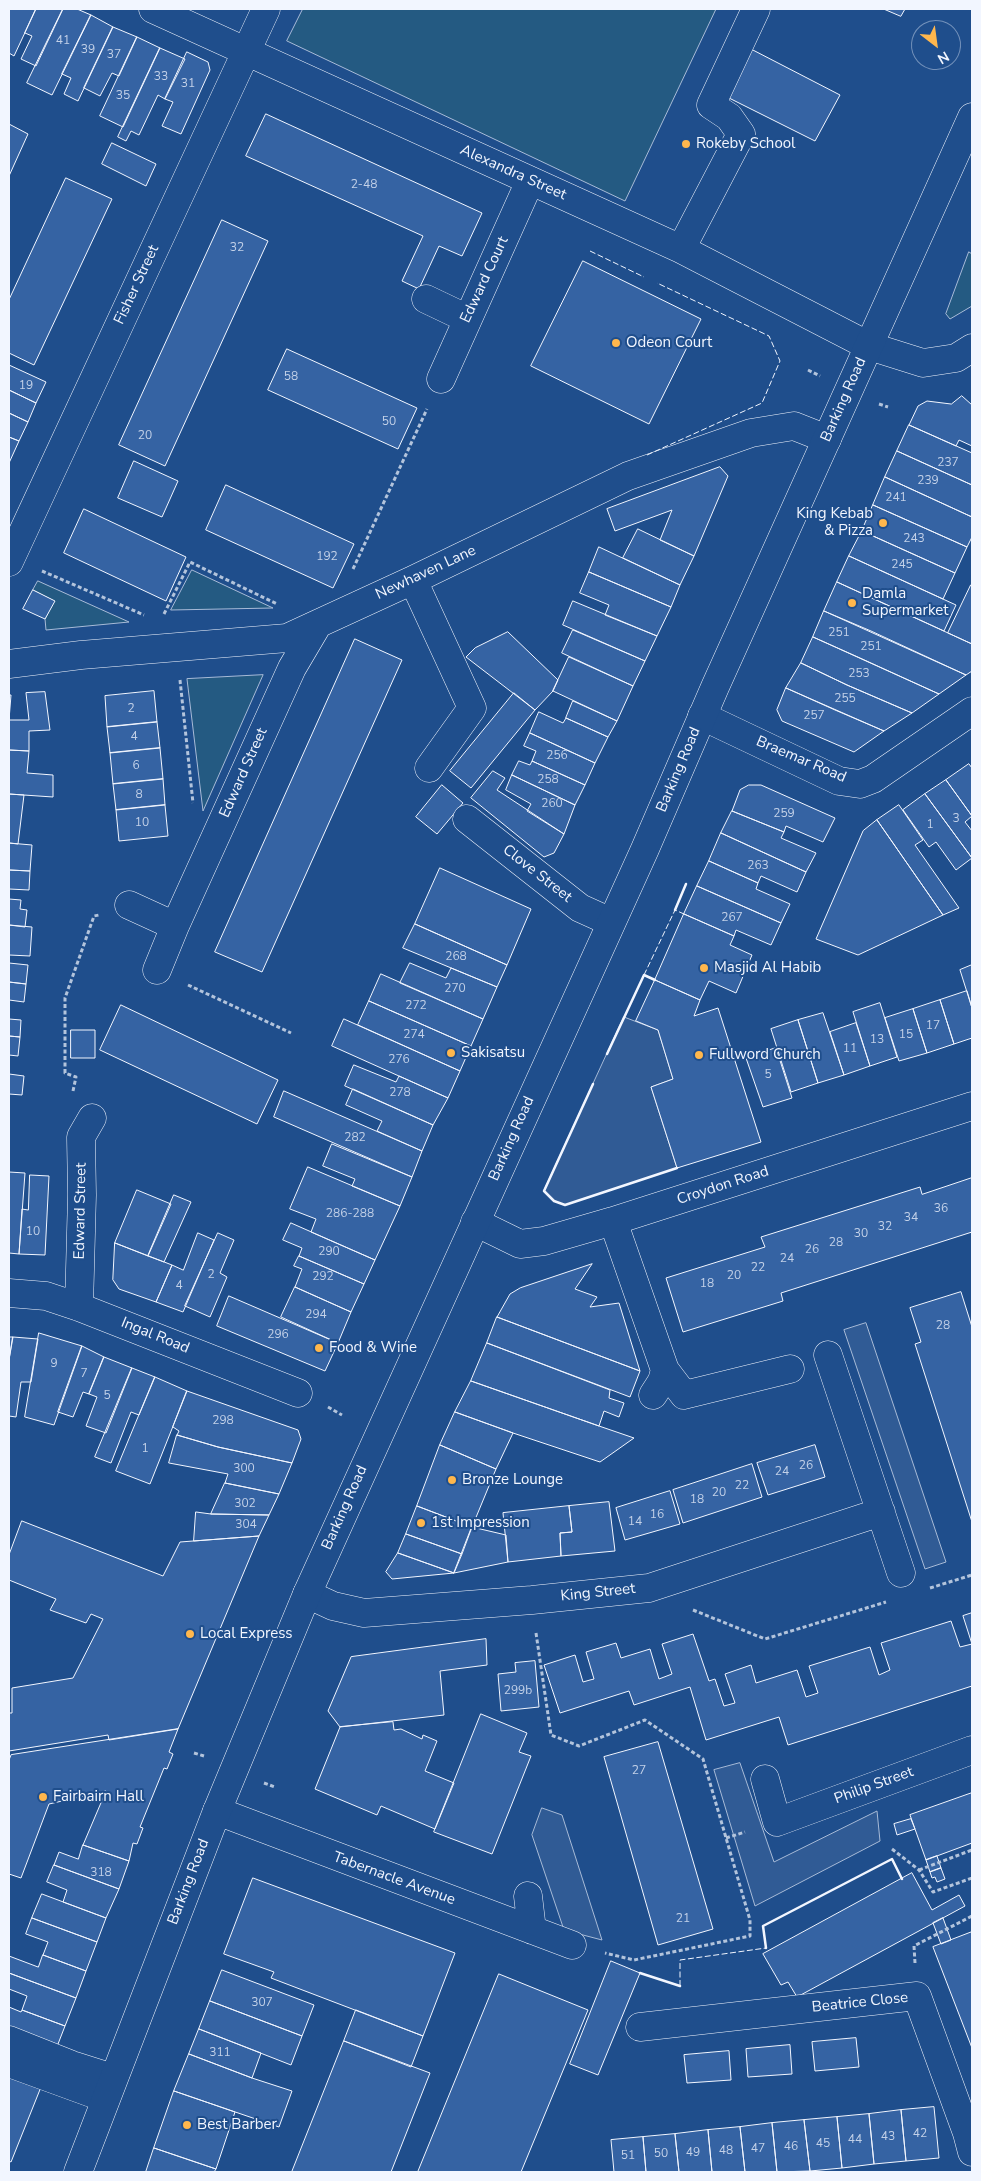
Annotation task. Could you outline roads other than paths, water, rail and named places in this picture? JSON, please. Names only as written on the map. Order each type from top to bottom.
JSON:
[{"type":"street","name":"Alexandra Street","points":[[154,9],[681,249],[869,346]]},
{"type":"street","name":"Fisher Street","points":[[10,560],[266,9]]},
{"type":"street","points":[[681,249],[741,134],[729,117],[711,105],[756,9]]},
{"type":"street","name":"Barking Road","points":[[78,2172],[216,1811],[307,1594],[611,922],[972,116]]},
{"type":"street","name":"Edward Court","points":[[441,379],[530,181]]},
{"type":"street","points":[[426,300],[468,319]]},
{"type":"street","points":[[869,346],[922,363],[956,358],[972,348]]},
{"type":"street","name":"Newhaven Lane","points":[[9,664],[287,638],[413,580],[628,476],[751,434],[794,426],[827,439]]},
{"type":"street","points":[[413,580],[472,708],[429,768]]},
{"type":"street","name":"Edward Street","points":[[157,970],[175,926],[292,668],[326,619]]},
{"type":"street","name":"Braemar Road","points":[[702,716],[840,781],[860,784],[873,779],[972,710]]},
{"type":"street","name":"Clove Street","points":[[467,819],[580,908],[611,922]]},
{"type":"street","points":[[129,905],[175,926]]},
{"type":"street","name":"Croydon Road","points":[[474,1222],[520,1244],[544,1241],[613,1221],[972,1106]]},
{"type":"street","name":"Edward Street","points":[[79,1306],[82,1136],[92,1118]]},
{"type":"street","points":[[613,1221],[665,1370],[684,1395],[790,1369]]},
{"type":"street","name":"Ingal Road","points":[[9,1293],[46,1296],[79,1306],[298,1393]]},
{"type":"street","points":[[828,1355],[901,1573]]},
{"type":"street","points":[[653,1395],[662,1382],[665,1370]]},
{"type":"street","name":"King Street","points":[[307,1594],[333,1606],[364,1613],[532,1600],[649,1588],[881,1512]]},
{"type":"street","name":"Philip Street","points":[[765,1779],[777,1822],[972,1750]]},
{"type":"street","name":"Tabernacle Avenue","points":[[216,1811],[572,1945]]},
{"type":"street","points":[[528,1896],[532,1930]]},
{"type":"street","name":"Beatrice Close","points":[[640,2027],[917,1996],[972,2152]]},
{"type":"street","points":[[9,2040],[72,2065],[109,2088]]},
{"type":"street","points":[[9,2063],[109,2088]]},
{"type":"place","name":"Rokeby School","points":[[686,144]]},
{"type":"place","name":"Odeon Court","points":[[616,343]]},
{"type":"place","name":"King Kebab & Pizza","points":[[883,523]]},
{"type":"place","name":"Damla Supermarket","points":[[852,603]]},
{"type":"place","name":"Masjid Al Habib","points":[[704,968]]},
{"type":"place","name":"Sakisatsu","points":[[451,1053]]},
{"type":"place","name":"Fullword Church","points":[[699,1055]]},
{"type":"place","name":"Food & Wine","points":[[319,1348]]},
{"type":"place","name":"Bronze Lounge","points":[[452,1480]]},
{"type":"place","name":"1st Impression","points":[[421,1523]]},
{"type":"place","name":"Local Express","points":[[190,1634]]},
{"type":"place","name":"Fairbairn Hall","points":[[43,1797]]},
{"type":"place","name":"Best Barber","points":[[187,2125]]}]
